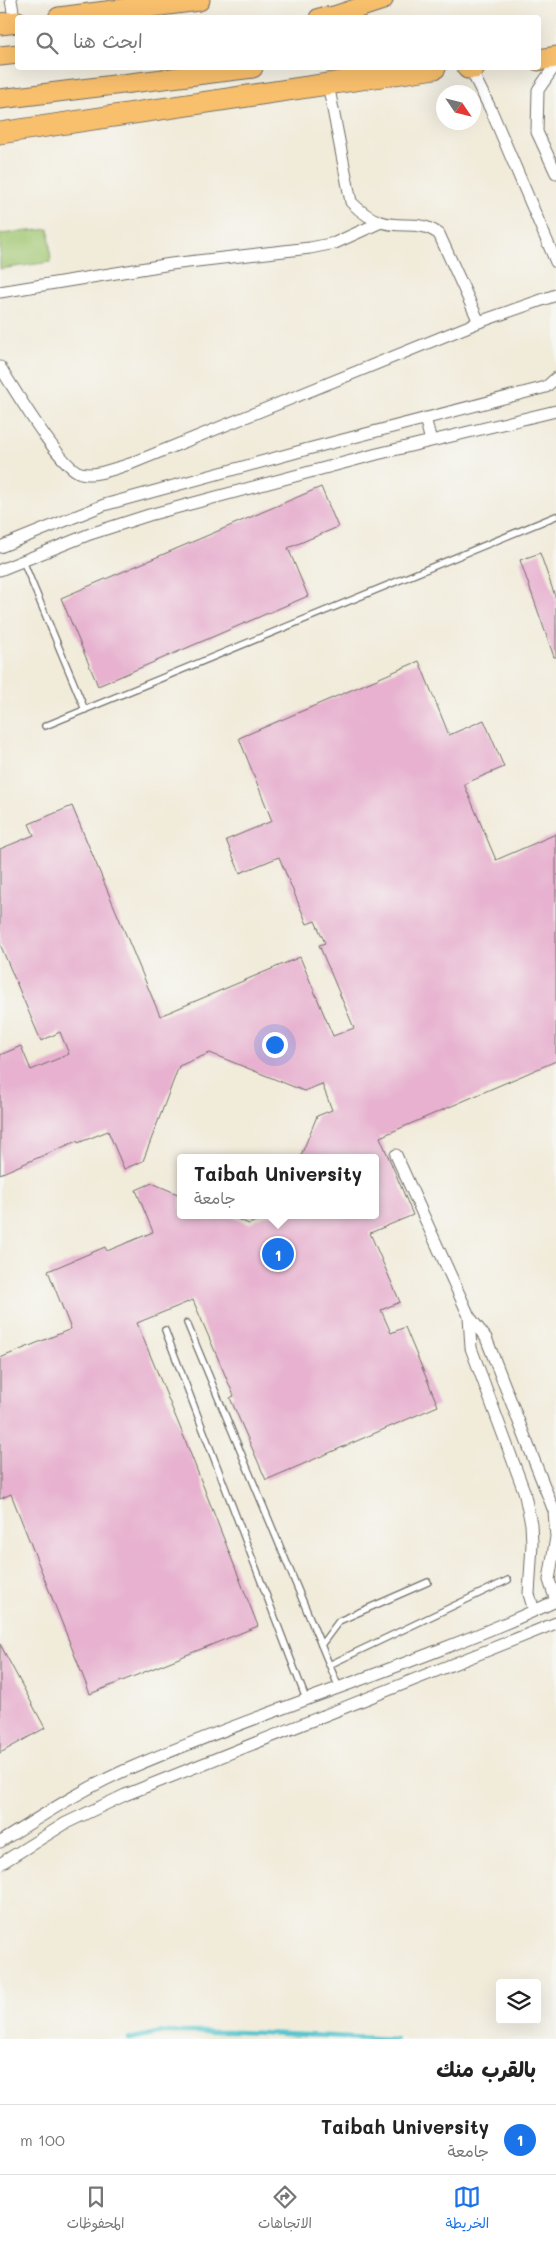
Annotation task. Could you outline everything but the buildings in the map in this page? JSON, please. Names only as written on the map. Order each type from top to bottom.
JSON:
[{"type":"highway","points":[[82,15],[199,0]]},
{"type":"highway","points":[[541,59],[556,56]]},
{"type":"highway","points":[[0,133],[422,70]]},
{"type":"main road","points":[[337,15],[383,0]]},
{"type":"main road","points":[[0,56],[15,54]]},
{"type":"main road","points":[[0,99],[237,70]]},
{"type":"street","points":[[10,0],[11,23]]},
{"type":"street","points":[[556,64],[538,90],[537,132],[556,173]]},
{"type":"street","points":[[472,70],[556,262]]},
{"type":"street","points":[[328,84],[351,202],[368,216],[381,222],[415,224],[429,227],[439,234],[479,322]]},
{"type":"street","points":[[0,292],[171,264],[310,248],[335,243],[381,222]]},
{"type":"street","points":[[0,367],[64,463],[81,474],[98,473],[130,464],[479,322],[556,295]]},
{"type":"street","points":[[0,547],[104,506],[425,418],[546,387],[556,378]]},
{"type":"street","points":[[0,570],[90,534],[149,515],[431,441],[556,411]]},
{"type":"street","points":[[425,418],[431,441]]},
{"type":"street","points":[[0,1842],[62,1804],[133,1767],[306,1699],[339,1688],[556,1601],[549,1580],[556,1537],[554,1511],[486,1338],[469,1316],[396,1155]]},
{"type":"street","points":[[469,1316],[471,1348],[524,1491],[531,1524],[532,1544],[529,1594],[534,1611]]},
{"type":"street","points":[[0,1864],[66,1823],[125,1795],[556,1623]]},
{"type":"lane","points":[[45,726],[556,516]]},
{"type":"lane","points":[[23,561],[85,710]]},
{"type":"lane","points":[[187,1323],[339,1688]]},
{"type":"lane","points":[[165,1330],[306,1699]]},
{"type":"lane","points":[[329,1665],[508,1580]]},
{"type":"lane","points":[[321,1645],[340,1621],[428,1582]]},
{"type":"green space","points":[[49,229],[51,262],[0,269],[0,234]]},
{"type":"waterway","points":[[129,2039],[161,2032],[238,2032],[396,2039]]},
{"type":"place","name":"Taibah University","points":[[278,1254]]}]
